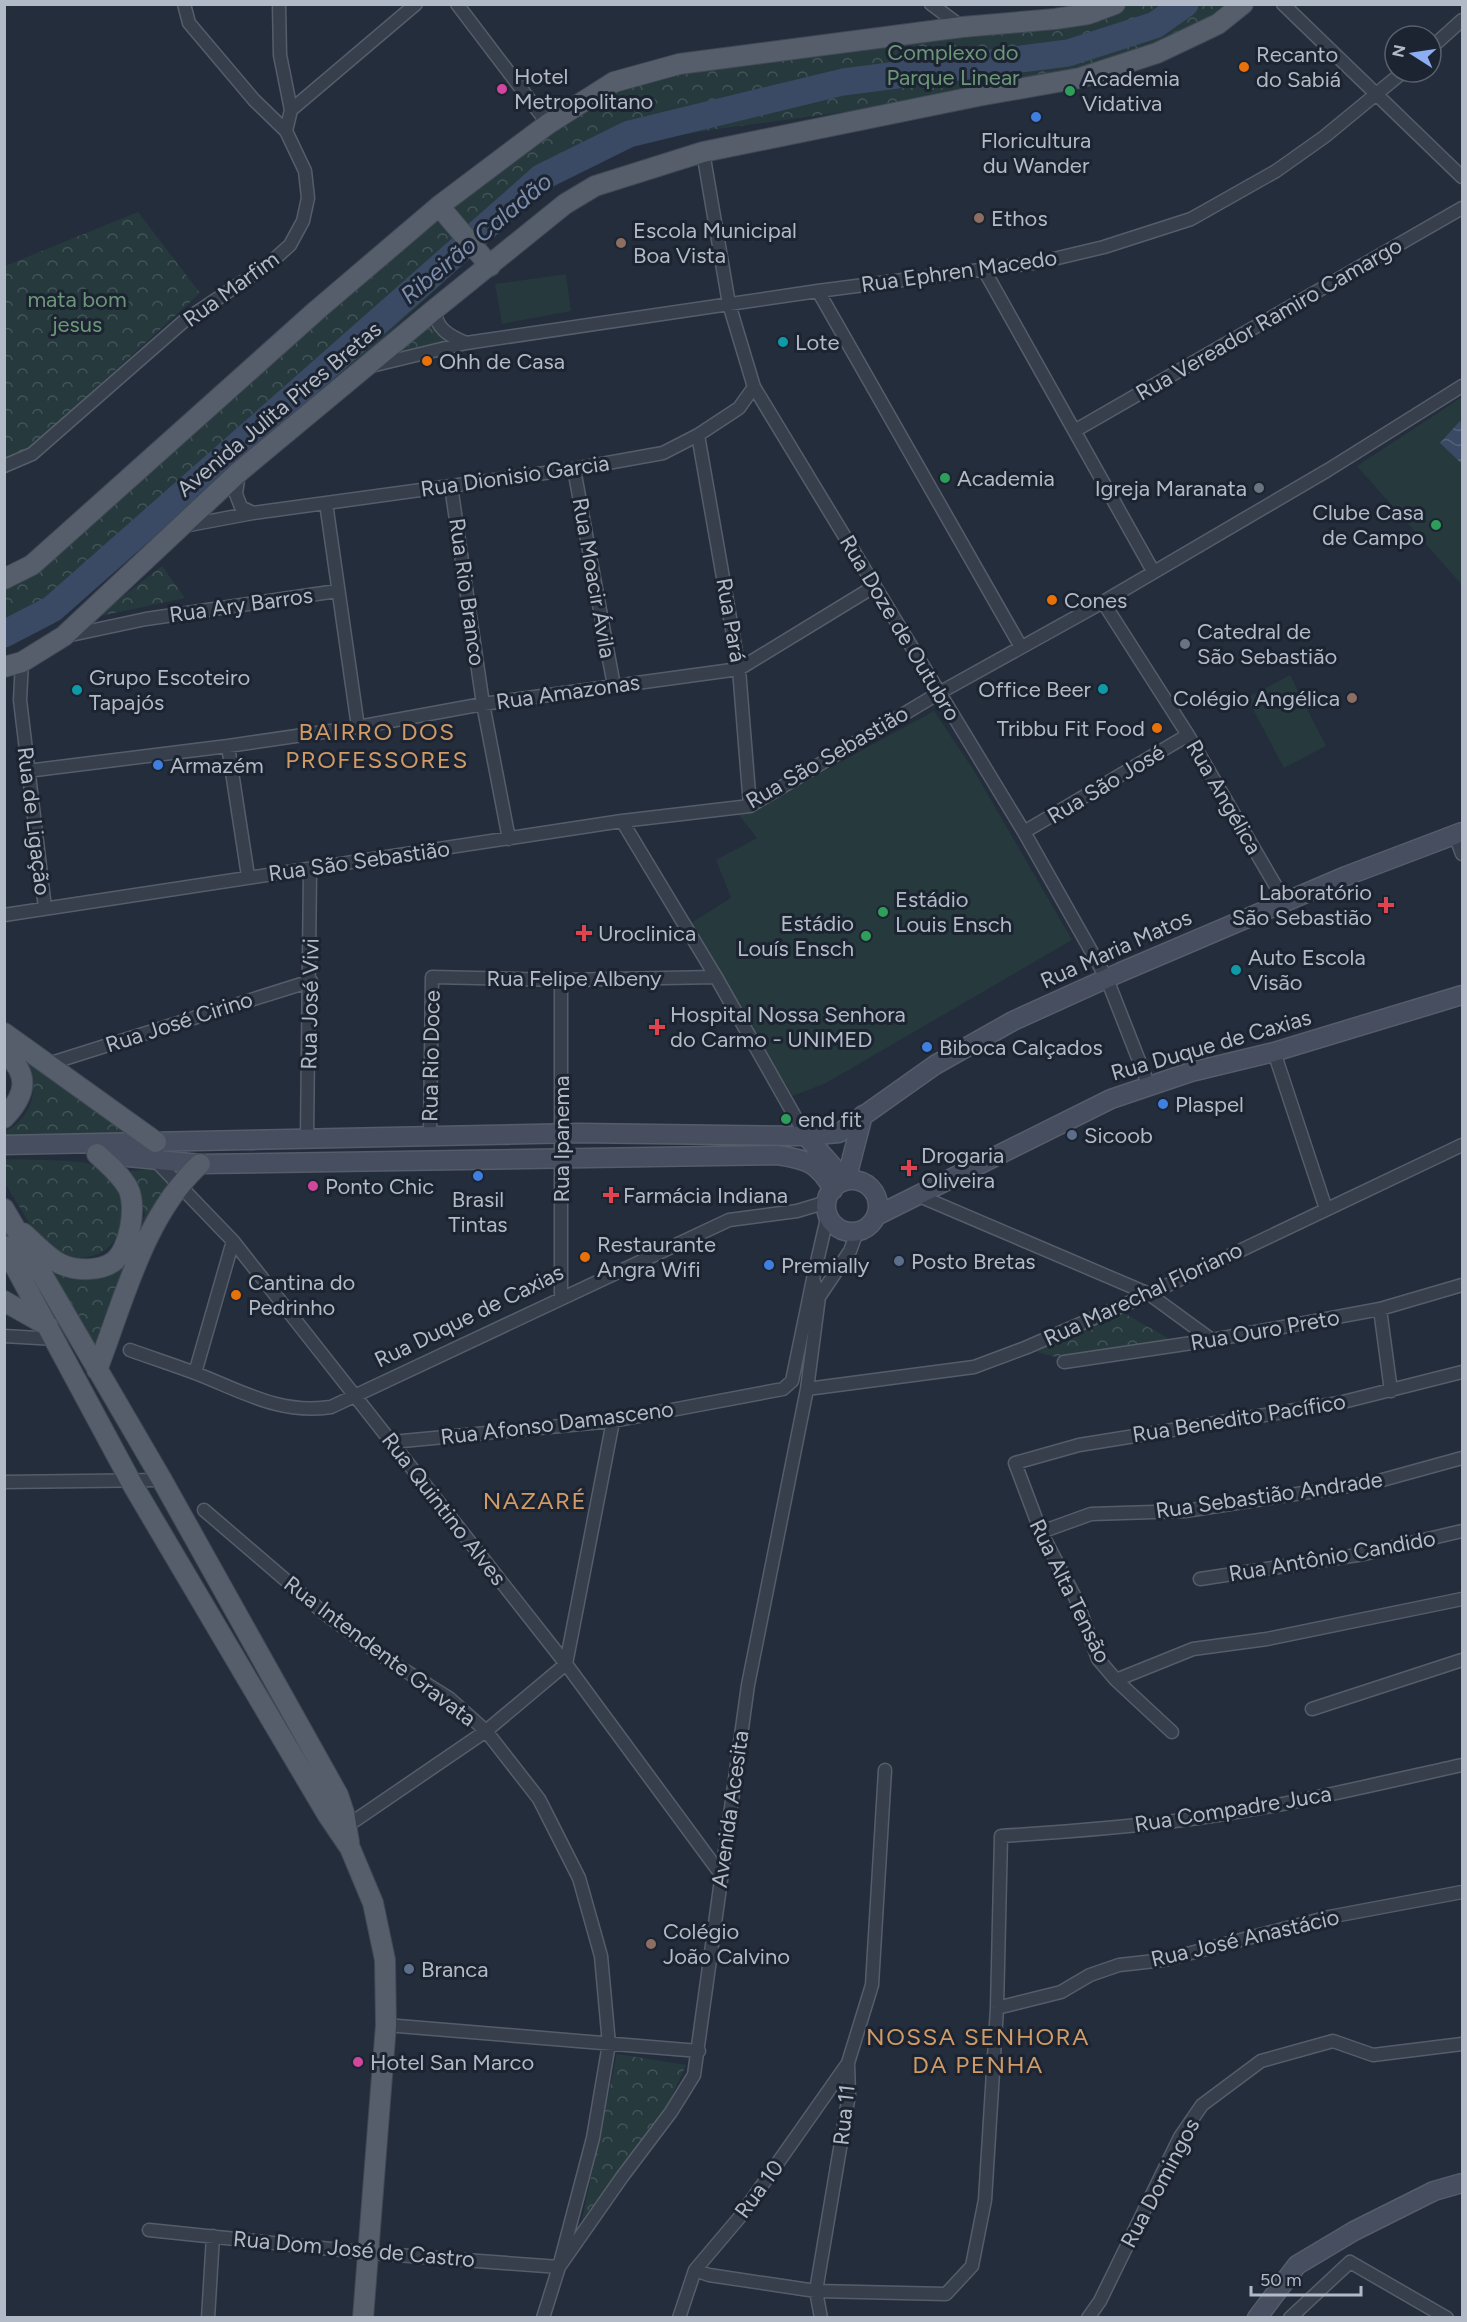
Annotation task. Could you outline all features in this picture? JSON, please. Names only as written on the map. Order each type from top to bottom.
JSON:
[{"type":"main road","name":"Avenida Julita Pires Bretas","points":[[4,579],[32,565],[300,325],[440,206],[548,124],[614,82],[679,64],[962,27],[1057,12],[1088,14],[1114,4]]},
{"type":"main road","name":"Avenida Julita Pires Bretas","points":[[13,664],[64,636],[239,472],[435,309],[484,259],[595,186],[703,152],[978,96],[1080,78],[1157,53],[1218,24],[1243,4]]},
{"type":"main road","points":[[440,206],[484,259]]},
{"type":"main road","name":"Rua Maria Matos","points":[[155,1150],[307,1138],[561,1133],[806,1136],[838,1133],[935,1065],[993,1032],[1107,979],[1285,902],[1459,834]]},
{"type":"main road","name":"Rua Duque de Caxias","points":[[876,1216],[1111,1098],[1191,1072],[1274,1052],[1462,995]]},
{"type":"main road","points":[[4,1033],[48,1064],[155,1150]]},
{"type":"main road","points":[[4,1052],[16,1062],[24,1079],[20,1095],[4,1118]]},
{"type":"main road","points":[[833,1197],[863,1115]]},
{"type":"main road","points":[[806,1136],[833,1197]]},
{"type":"main road","points":[[4,1145],[155,1150],[200,1164],[777,1155],[813,1164],[824,1174],[833,1197],[840,1229],[857,1232],[867,1228],[876,1216],[878,1200],[870,1186],[862,1182],[833,1197]]},
{"type":"main road","points":[[4,1155],[97,1154],[155,1150]]},
{"type":"main road","points":[[9,1217],[61,1265],[79,1269],[98,1268],[114,1261],[126,1243],[133,1208],[129,1190],[122,1179],[97,1154]]},
{"type":"main road","points":[[96,1370],[139,1260],[164,1206],[179,1184],[200,1164]]},
{"type":"main road","points":[[9,1217],[162,1480],[338,1795],[342,1829]]},
{"type":"main road","points":[[4,1246],[131,1482],[342,1829],[373,1903],[385,1960],[386,2025],[363,2318]]},
{"type":"main road","points":[[4,1301],[51,1333]]},
{"type":"main road","points":[[1257,2318],[1298,2265],[1354,2231],[1434,2191],[1462,2183]]},
{"type":"street","name":"Rua Marfim","points":[[4,466],[32,454],[184,321],[269,264],[290,245],[303,221],[308,198],[305,171],[286,131],[254,100],[189,23],[184,4]]},
{"type":"street","points":[[279,4],[280,55],[291,110],[286,131]]},
{"type":"street","points":[[291,110],[416,4]]},
{"type":"street","points":[[457,4],[548,124]]},
{"type":"street","points":[[932,4],[962,27]]},
{"type":"street","points":[[1282,4],[1462,177]]},
{"type":"street","points":[[1443,37],[1462,20]]},
{"type":"street","name":"Rua Ephren Macedo","points":[[364,367],[466,343],[818,291],[1041,262],[1073,254],[1191,219],[1276,171],[1324,138],[1390,84]]},
{"type":"street","name":"Rua Doze de Outubro","points":[[703,152],[729,304],[754,387],[1024,832],[1107,979],[1149,1086]]},
{"type":"street","name":"Rua Vereador Ramiro Camargo","points":[[1076,430],[1462,207]]},
{"type":"street","points":[[983,268],[1076,430],[1153,571]]},
{"type":"street","points":[[818,291],[1021,648]]},
{"type":"street","points":[[435,309],[435,319],[440,327],[451,336],[466,343]]},
{"type":"street","name":"Rua São Sebastião","points":[[4,915],[248,876],[310,870],[622,821],[750,806],[939,693],[1103,602],[1328,470],[1462,386]]},
{"type":"street","name":"Rua Dionisio Garcia","points":[[179,526],[253,513],[574,469],[663,453],[699,435],[739,408],[754,387]]},
{"type":"street","name":"Rua Pará","points":[[699,435],[739,669],[750,806]]},
{"type":"street","name":"Rua Moacir Ávila","points":[[574,469],[614,686]]},
{"type":"street","points":[[239,472],[236,494],[241,507],[253,513]]},
{"type":"street","name":"Rua Rio Branco","points":[[451,486],[483,704],[509,839]]},
{"type":"street","points":[[326,503],[358,727]]},
{"type":"street","name":"Rua Amazonas","points":[[27,771],[228,746],[358,727],[483,704],[739,669],[875,586]]},
{"type":"street","name":"Rua Ary Barros","points":[[64,636],[146,619],[337,591]]},
{"type":"street","name":"Rua Angélica","points":[[1103,602],[1188,735],[1285,902]]},
{"type":"street","name":"Rua de Ligação","points":[[13,664],[20,700],[45,908]]},
{"type":"street","name":"Rua São José","points":[[1024,832],[1188,735]]},
{"type":"street","points":[[228,746],[248,876]]},
{"type":"street","points":[[622,821],[716,977],[806,1136]]},
{"type":"street","points":[[1459,834],[1462,854]]},
{"type":"street","name":"Rua José Vivi","points":[[307,1138],[311,981],[310,870]]},
{"type":"street","name":"Rua Felipe Albeny","points":[[432,977],[561,980],[716,977]]},
{"type":"street","name":"Rua Rio Doce","points":[[430,1136],[432,977]]},
{"type":"street","name":"Rua Ipanema","points":[[561,980],[561,1298]]},
{"type":"street","name":"Rua José Cirino","points":[[48,1064],[311,981]]},
{"type":"street","points":[[1274,1052],[1326,1209]]},
{"type":"street","name":"Rua Marechal Floriano","points":[[807,1389],[974,1367],[1025,1348],[1149,1294],[1462,1145]]},
{"type":"street","name":"Rua Quintino Alves","points":[[155,1150],[179,1184],[233,1241],[567,1664],[720,1873]]},
{"type":"street","points":[[917,1195],[1149,1294],[1212,1340]]},
{"type":"street","points":[[813,1279],[833,1197]]},
{"type":"street","name":"Rua Duque de Caxias","points":[[130,1350],[195,1373],[256,1399],[307,1411],[332,1407],[356,1398],[561,1298],[729,1220],[797,1211],[833,1197]]},
{"type":"street","name":"Avenida Acesita","points":[[819,1297],[850,1251],[857,1232]]},
{"type":"street","points":[[195,1373],[233,1241]]},
{"type":"street","name":"Avenida Acesita","points":[[543,2318],[559,2267],[622,2176],[671,2112],[694,2075],[699,2051],[720,1873],[748,1685],[807,1389],[819,1297],[813,1279]]},
{"type":"street","name":"Rua Afonso Damasceno","points":[[392,1442],[613,1421],[783,1389],[792,1381],[813,1279]]},
{"type":"street","name":"Rua Ouro Preto","points":[[1064,1362],[1212,1340],[1380,1309],[1462,1285]]},
{"type":"street","points":[[1380,1309],[1391,1391]]},
{"type":"street","points":[[4,1336],[51,1333]]},
{"type":"street","name":"Rua Benedito Pacífico","points":[[1015,1463],[1079,1445],[1338,1402],[1462,1372]]},
{"type":"street","points":[[342,1829],[486,1731],[567,1664],[613,1421]]},
{"type":"street","name":"Rua Sebastião Andrade","points":[[1041,1532],[1091,1514],[1185,1512],[1376,1482],[1462,1458]]},
{"type":"street","name":"Rua Alta Tensão","points":[[1015,1463],[1041,1532],[1076,1599],[1098,1659],[1116,1680],[1172,1732]]},
{"type":"street","points":[[4,1482],[162,1480]]},
{"type":"street","name":"Rua Intendente Gravata","points":[[204,1510],[324,1613],[385,1658],[449,1698],[486,1731],[539,1798],[579,1878],[601,1956],[609,2044],[593,2138],[559,2267]]},
{"type":"street","name":"Rua Antônio Candido","points":[[1200,1579],[1364,1554],[1462,1531]]},
{"type":"street","points":[[1116,1680],[1193,1649],[1267,1640],[1462,1599]]},
{"type":"street","points":[[1312,1709],[1462,1660]]},
{"type":"street","name":"Rua Compadre Juca","points":[[997,2008],[1001,1836],[1071,1832],[1192,1819],[1306,1799],[1462,1765]]},
{"type":"street","name":"Rua 11","points":[[821,2318],[816,2290],[849,2095],[848,2063],[872,1985],[885,1770]]},
{"type":"street","name":"Rua José Anastácio","points":[[997,2008],[1061,1992],[1090,1975],[1119,1965],[1164,1960],[1329,1917],[1462,1892]]},
{"type":"street","points":[[695,2270],[709,2275],[816,2290],[946,2294],[972,2266],[977,2246],[985,2200],[997,2008]]},
{"type":"street","points":[[386,2025],[699,2051]]},
{"type":"street","name":"Rua Domingos","points":[[1088,2318],[1100,2301],[1180,2137],[1202,2105],[1261,2061],[1333,2041],[1372,2055],[1462,2044]]},
{"type":"street","name":"Rua 10","points":[[679,2318],[695,2270],[739,2218],[848,2063]]},
{"type":"street","name":"Rua Dom José de Castro","points":[[149,2230],[369,2253],[559,2267]]},
{"type":"street","points":[[208,2318],[213,2236]]},
{"type":"street","points":[[1290,2318],[1350,2262],[1445,2317]]},
{"type":"green space","name":"Complexo do Parque Linear","points":[[1122,5],[1242,5],[1157,52],[978,94],[717,129],[621,145],[585,163],[487,236],[443,283],[367,353],[52,617],[5,644],[5,588],[440,207],[601,98],[686,71]]},
{"type":"green space","name":"mata bom jesus","points":[[138,212],[200,293],[20,457],[5,462],[5,266]]},
{"type":"green space","points":[[566,274],[571,311],[502,324],[495,284]]},
{"type":"green space","points":[[430,322],[436,333],[449,343],[388,355]]},
{"type":"green space","name":"Clube Casa de Campo","points":[[1462,397],[1462,585],[1357,466]]},
{"type":"green space","points":[[162,566],[185,598],[96,617]]},
{"type":"green space","points":[[1290,675],[1326,746],[1284,768],[1247,698]]},
{"type":"green space","name":"Estádio Louis Ensch","points":[[934,711],[973,769],[1072,940],[826,1083],[793,1096],[688,925],[731,898],[716,860],[757,838],[739,815],[751,811]]},
{"type":"green space","points":[[9,1047],[144,1137],[5,1135],[5,1131],[21,1120],[27,1111],[33,1093],[31,1073],[22,1059]]},
{"type":"green space","points":[[5,1159],[86,1163],[103,1173],[112,1182],[122,1205],[121,1229],[115,1240],[97,1254],[69,1259],[39,1239],[5,1183]]},
{"type":"green space","points":[[159,1169],[173,1184],[94,1356],[44,1263],[71,1273],[135,1240],[145,1215],[137,1184],[128,1171]]},
{"type":"green space","points":[[1115,1308],[1173,1341],[1059,1358],[1022,1348]]},
{"type":"green space","points":[[617,2054],[686,2065],[668,2105],[582,2220]]},
{"type":"water","points":[[1460,421],[1462,423],[1462,464],[1440,443]]},
{"type":"waterway","name":"Ribeirão Caladão","points":[[4,634],[52,609],[542,177],[629,134],[843,82],[1068,53],[1155,25],[1185,4]]},
{"type":"place","name":"Recanto do Sabiá","points":[[1244,67]]},
{"type":"place","name":"Hotel Metropolitano","points":[[502,89]]},
{"type":"place","name":"Academia Vidativa","points":[[1070,91]]},
{"type":"place","name":"Floricultura du Wander","points":[[1036,117]]},
{"type":"place","name":"Ethos","points":[[979,218]]},
{"type":"place","name":"Escola Municipal Boa Vista","points":[[621,243]]},
{"type":"place","name":"Lote","points":[[783,342]]},
{"type":"place","name":"Ohh de Casa","points":[[427,361]]},
{"type":"place","name":"Academia","points":[[945,478]]},
{"type":"place","name":"Igreja Maranata","points":[[1259,488]]},
{"type":"place","name":"Clube Casa de Campo","points":[[1436,525]]},
{"type":"place","name":"Cones","points":[[1052,600]]},
{"type":"place","name":"Catedral de São Sebastião","points":[[1185,644]]},
{"type":"place","name":"Office Beer","points":[[1103,689]]},
{"type":"place","name":"Grupo Escoteiro Tapajós","points":[[77,690]]},
{"type":"place","name":"Colégio Angélica","points":[[1352,698]]},
{"type":"place","name":"Tribbu Fit Food","points":[[1157,728]]},
{"type":"place","name":"Armazém","points":[[158,765]]},
{"type":"place","name":"Laboratório São Sebastião","points":[[1386,905]]},
{"type":"place","name":"Estádio Louis Ensch","points":[[883,912]]},
{"type":"place","name":"Uroclinica","points":[[584,933]]},
{"type":"place","name":"Estádio Louís Ensch","points":[[866,936]]},
{"type":"place","name":"Auto Escola Visão","points":[[1236,970]]},
{"type":"place","name":"Hospital Nossa Senhora do Carmo - UNIMED","points":[[657,1027]]},
{"type":"place","name":"Biboca Calçados","points":[[927,1047]]},
{"type":"place","name":"Plaspel","points":[[1163,1104]]},
{"type":"place","name":"end fit","points":[[786,1119]]},
{"type":"place","name":"Sicoob","points":[[1072,1135]]},
{"type":"place","name":"Drogaria Oliveira","points":[[909,1168]]},
{"type":"place","name":"Brasil Tintas","points":[[478,1176]]},
{"type":"place","name":"Ponto Chic","points":[[313,1186]]},
{"type":"place","name":"Farmácia Indiana","points":[[611,1195]]},
{"type":"place","name":"Restaurante Angra Wifi","points":[[585,1257]]},
{"type":"place","name":"Posto Bretas","points":[[899,1261]]},
{"type":"place","name":"Premially","points":[[769,1265]]},
{"type":"place","name":"Cantina do Pedrinho","points":[[236,1295]]},
{"type":"place","name":"Colégio João Calvino","points":[[651,1944]]},
{"type":"place","name":"Branca","points":[[409,1969]]},
{"type":"place","name":"Hotel San Marco","points":[[358,2062]]},
{"type":"district","name":"BAIRRO DOS PROFESSORES","points":[[377,745]]},
{"type":"district","name":"NAZARÉ","points":[[535,1500]]},
{"type":"district","name":"NOSSA SENHORA DA PENHA","points":[[978,2050]]}]
